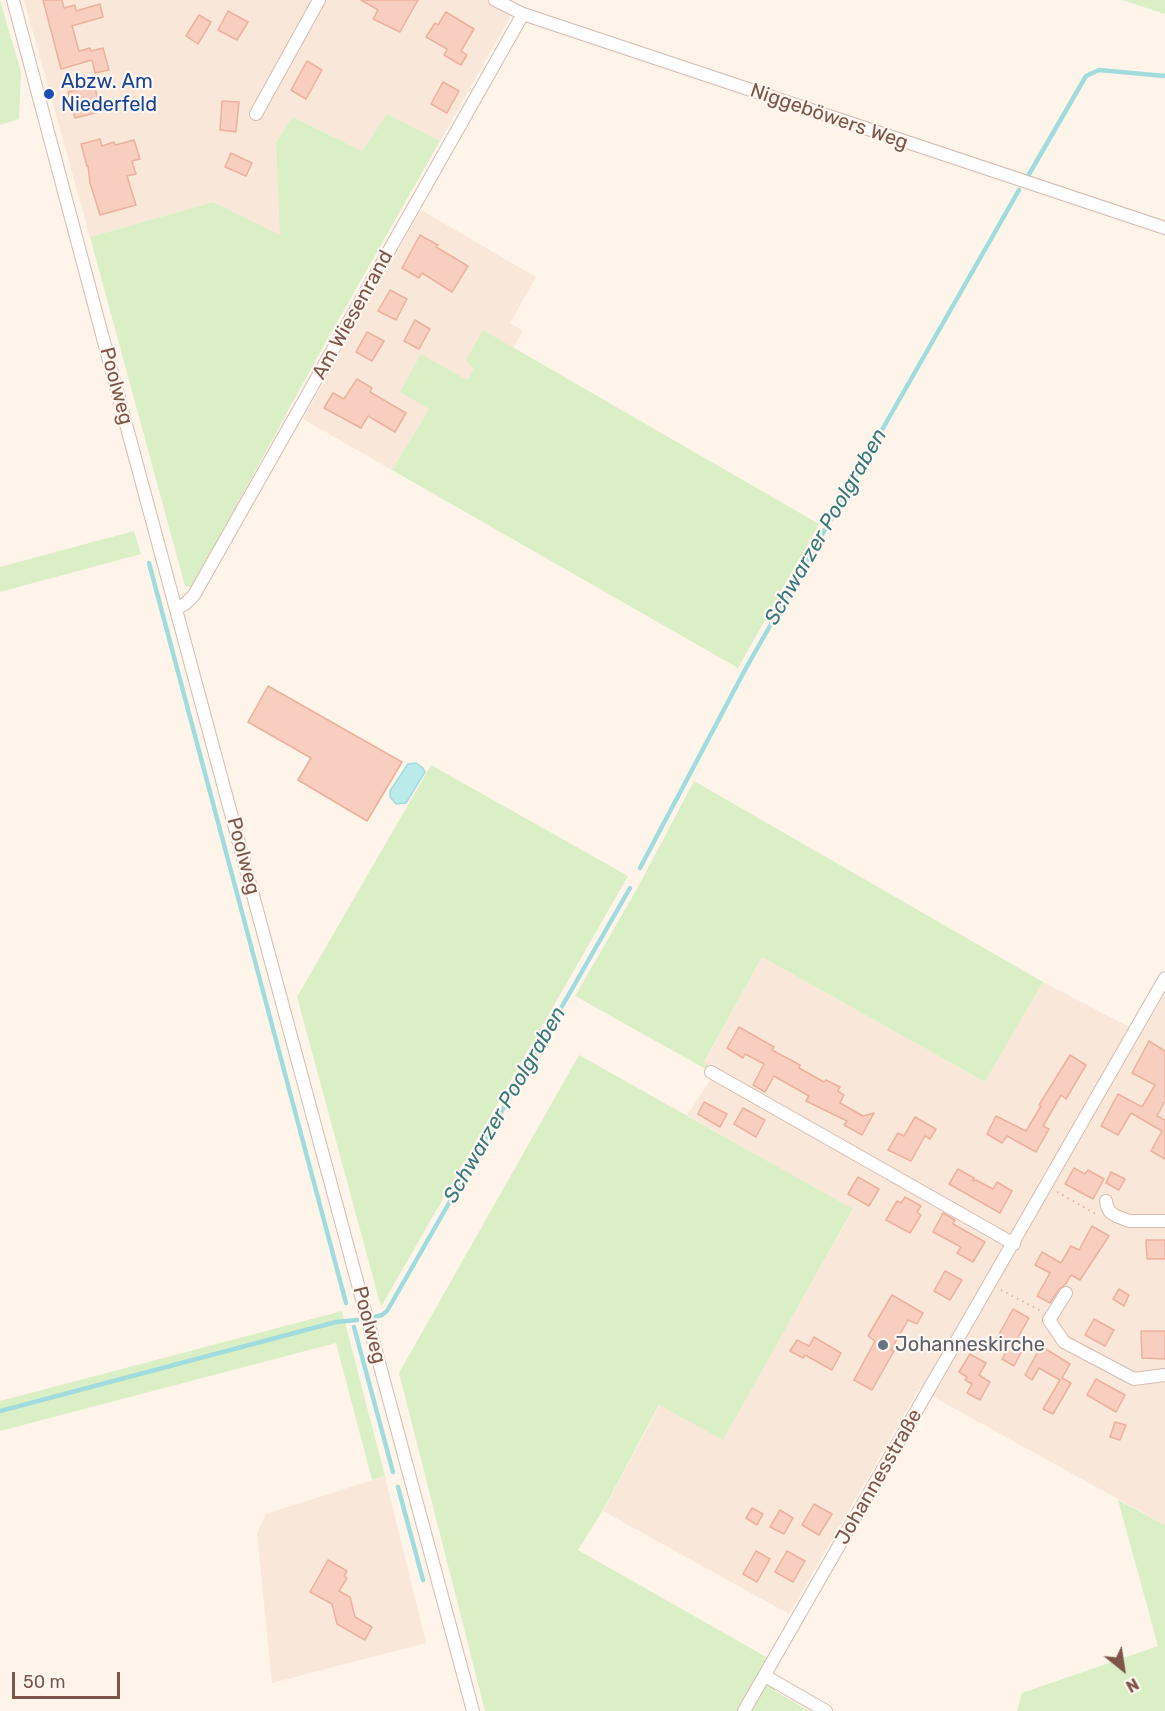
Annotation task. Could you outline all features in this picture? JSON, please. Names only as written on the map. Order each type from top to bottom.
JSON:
[{"type":"street","name":"Poolweg","points":[[13,0],[473,1711]]},
{"type":"street","points":[[256,114],[320,0]]},
{"type":"street","name":"Niggeböwers Weg","points":[[495,0],[523,14],[1165,228]]},
{"type":"street","name":"Am Wiesenrand","points":[[176,609],[194,595],[523,14]]},
{"type":"street","name":"Johannesstraße","points":[[744,1711],[1165,978]]},
{"type":"street","points":[[711,1072],[1014,1244]]},
{"type":"street","points":[[1108,1206],[1116,1216],[1129,1221],[1165,1221]]},
{"type":"street","points":[[1066,1293],[1049,1320],[1064,1342],[1134,1379],[1165,1375]]},
{"type":"street","points":[[765,1676],[826,1711]]},
{"type":"path","points":[[1046,1186],[1095,1214],[1108,1206]]},
{"type":"path","points":[[991,1284],[1046,1313],[1049,1320]]},
{"type":"shaded area","points":[[24,0],[512,0],[518,3],[440,141],[387,115],[362,151],[293,117],[276,142],[281,236],[213,202],[90,237]]},
{"type":"shaded area","points":[[421,210],[536,277],[510,323],[523,331],[513,348],[483,330],[474,369],[467,380],[421,355],[429,409],[392,470],[303,419]]},
{"type":"shaded area","points":[[762,957],[985,1082],[1043,982],[1141,1033],[1165,991],[1165,1525],[919,1389],[789,1614],[603,1511],[660,1405],[723,1439],[853,1210],[687,1115],[711,1079],[708,1077],[704,1063]]},
{"type":"shaded area","points":[[385,1476],[426,1643],[272,1683],[257,1533],[266,1514]]},
{"type":"green space","points":[[0,0],[21,72],[19,119],[0,125]]},
{"type":"green space","points":[[1122,0],[1165,0],[1165,14]]},
{"type":"green space","points":[[387,114],[440,141],[318,356],[192,587],[185,586],[90,237],[213,202],[280,235],[276,142],[293,117],[362,151]]},
{"type":"green space","points":[[483,330],[819,524],[738,668],[392,470],[429,409],[400,392],[421,354],[467,380],[474,369],[466,360]]},
{"type":"green space","points":[[134,531],[141,554],[0,592],[0,567]]},
{"type":"green space","points":[[431,765],[628,876],[381,1307],[297,997]]},
{"type":"green space","points":[[694,781],[1043,982],[985,1082],[762,957],[704,1062],[713,1068],[711,1072],[575,996],[638,887]]},
{"type":"green space","points":[[579,1055],[853,1209],[723,1440],[659,1405],[603,1510],[578,1550],[768,1658],[775,1691],[809,1711],[485,1711],[399,1373]]},
{"type":"green space","points":[[342,1311],[385,1476],[372,1480],[336,1343],[0,1431],[0,1401]]},
{"type":"green space","points":[[1118,1500],[1165,1525],[1165,1711],[1017,1711],[1022,1693],[1158,1646]]},
{"type":"water","points":[[416,763],[425,772],[406,803],[396,804],[390,797],[390,791],[408,764]]},
{"type":"building","points":[[43,0],[62,0],[64,8],[75,5],[76,11],[100,4],[103,17],[72,26],[79,51],[103,48],[109,70],[95,73],[92,60],[61,69]]},
{"type":"building","points":[[361,0],[418,0],[400,32],[373,19],[378,10]]},
{"type":"building","points":[[228,11],[248,22],[237,40],[218,30]]},
{"type":"building","points":[[446,12],[474,29],[461,51],[467,55],[461,65],[444,55],[447,49],[426,37],[435,23],[438,25]]},
{"type":"building","points":[[199,15],[211,22],[198,44],[186,36]]},
{"type":"building","points":[[307,61],[322,70],[306,99],[291,90]]},
{"type":"building","points":[[443,82],[459,91],[447,113],[431,104]]},
{"type":"building","points":[[94,85],[99,112],[75,118],[68,92]]},
{"type":"building","points":[[222,101],[239,102],[236,132],[220,130]]},
{"type":"building","points":[[100,139],[102,146],[134,140],[140,159],[132,161],[136,174],[127,176],[136,205],[100,215],[81,144]]},
{"type":"building","points":[[231,153],[252,163],[246,176],[225,167]]},
{"type":"building","points":[[420,235],[468,266],[452,292],[422,273],[419,278],[402,268]]},
{"type":"building","points":[[390,290],[407,299],[396,320],[378,311]]},
{"type":"building","points":[[415,320],[430,329],[419,349],[404,341]]},
{"type":"building","points":[[367,332],[384,341],[372,361],[356,352]]},
{"type":"building","points":[[357,379],[372,388],[370,392],[406,413],[395,432],[368,416],[361,428],[324,408],[333,393],[344,399]]},
{"type":"building","points":[[268,686],[402,762],[367,821],[298,780],[311,758],[248,722]]},
{"type":"building","points":[[739,1027],[774,1047],[772,1050],[800,1065],[799,1068],[824,1082],[826,1080],[840,1087],[838,1091],[844,1095],[840,1103],[863,1116],[874,1113],[862,1135],[844,1125],[847,1121],[806,1101],[809,1096],[774,1076],[765,1092],[753,1085],[764,1064],[745,1054],[743,1058],[727,1048]]},
{"type":"building","points":[[1149,1041],[1165,1051],[1165,1101],[1157,1116],[1165,1120],[1165,1159],[1151,1151],[1162,1131],[1131,1113],[1118,1135],[1101,1126],[1118,1094],[1142,1107],[1155,1085],[1132,1073]]},
{"type":"building","points":[[1070,1055],[1086,1065],[1066,1099],[1061,1095],[1043,1126],[1049,1129],[1036,1152],[1007,1136],[1002,1143],[987,1134],[996,1116],[1026,1131]]},
{"type":"building","points":[[704,1102],[727,1114],[720,1127],[698,1114]]},
{"type":"building","points":[[743,1108],[765,1120],[756,1137],[734,1124]]},
{"type":"building","points":[[915,1117],[936,1129],[930,1139],[925,1136],[911,1161],[888,1150],[898,1133],[904,1136]]},
{"type":"building","points":[[1074,1168],[1085,1174],[1088,1170],[1104,1179],[1093,1199],[1065,1184]]},
{"type":"building","points":[[958,1169],[974,1178],[973,1181],[976,1180],[993,1189],[997,1182],[1012,1191],[1000,1213],[949,1184]]},
{"type":"building","points":[[1111,1172],[1125,1179],[1119,1190],[1106,1183]]},
{"type":"building","points":[[858,1177],[879,1189],[869,1206],[848,1194]]},
{"type":"building","points":[[905,1197],[921,1206],[917,1212],[921,1215],[910,1233],[886,1220],[897,1201],[901,1203]]},
{"type":"building","points":[[943,1213],[955,1220],[953,1224],[985,1242],[973,1262],[957,1253],[961,1247],[933,1232]]},
{"type":"building","points":[[1092,1226],[1109,1236],[1080,1280],[1071,1275],[1050,1303],[1037,1296],[1050,1273],[1035,1265],[1042,1252],[1061,1263],[1071,1246],[1079,1250]]},
{"type":"building","points":[[1146,1240],[1165,1240],[1165,1259],[1147,1259]]},
{"type":"building","points":[[945,1271],[962,1280],[950,1300],[934,1291]]},
{"type":"building","points":[[1119,1289],[1129,1295],[1124,1306],[1113,1299]]},
{"type":"building","name":"Johanneskirche","points":[[892,1295],[923,1313],[917,1324],[908,1320],[872,1390],[854,1380],[875,1341],[868,1336]]},
{"type":"building","points":[[1013,1309],[1029,1318],[1013,1346],[1022,1351],[1014,1366],[1002,1359],[1010,1345],[997,1338]]},
{"type":"building","points":[[1094,1319],[1114,1330],[1105,1346],[1085,1335]]},
{"type":"building","points":[[1141,1331],[1165,1331],[1165,1359],[1142,1358]]},
{"type":"building","points":[[814,1337],[841,1353],[832,1370],[805,1355],[803,1358],[790,1351],[797,1340],[809,1346]]},
{"type":"building","points":[[1041,1346],[1070,1364],[1062,1378],[1071,1383],[1053,1414],[1043,1409],[1060,1380],[1039,1368],[1032,1380],[1025,1375]]},
{"type":"building","points":[[970,1354],[986,1363],[979,1375],[990,1382],[980,1400],[967,1393],[972,1384],[965,1380],[967,1377],[959,1372]]},
{"type":"building","points":[[1096,1379],[1125,1395],[1116,1412],[1087,1395]]},
{"type":"building","points":[[1115,1422],[1126,1425],[1120,1440],[1110,1437]]},
{"type":"building","points":[[814,1504],[832,1514],[819,1535],[802,1525]]},
{"type":"building","points":[[752,1508],[763,1514],[757,1525],[746,1518]]},
{"type":"building","points":[[780,1510],[793,1518],[784,1534],[770,1527]]},
{"type":"building","points":[[756,1551],[770,1559],[757,1582],[743,1574]]},
{"type":"building","points":[[787,1551],[805,1561],[793,1582],[775,1572]]},
{"type":"building","points":[[328,1560],[347,1571],[344,1576],[347,1578],[339,1591],[350,1597],[355,1617],[372,1627],[365,1640],[337,1624],[332,1604],[310,1592]]},
{"type":"waterway","name":"Schwarzer Poolgraben","points":[[1028,176],[1086,76],[1099,70],[1165,76]]},
{"type":"waterway","name":"Schwarzer Poolgraben","points":[[640,868],[746,668],[1019,190]]},
{"type":"waterway","points":[[149,563],[346,1303]]},
{"type":"waterway","name":"Schwarzer Poolgraben","points":[[375,1317],[387,1311],[630,888]]},
{"type":"waterway","name":"Schwarzer Poolgraben","points":[[0,1411],[336,1322],[357,1320]]},
{"type":"waterway","points":[[354,1327],[393,1472]]},
{"type":"waterway","points":[[398,1487],[423,1580]]},
{"type":"place","name":"Abzw. Am Niederfeld","points":[[49,94]]},
{"type":"place","name":"Johanneskirche","points":[[883,1345]]}]
